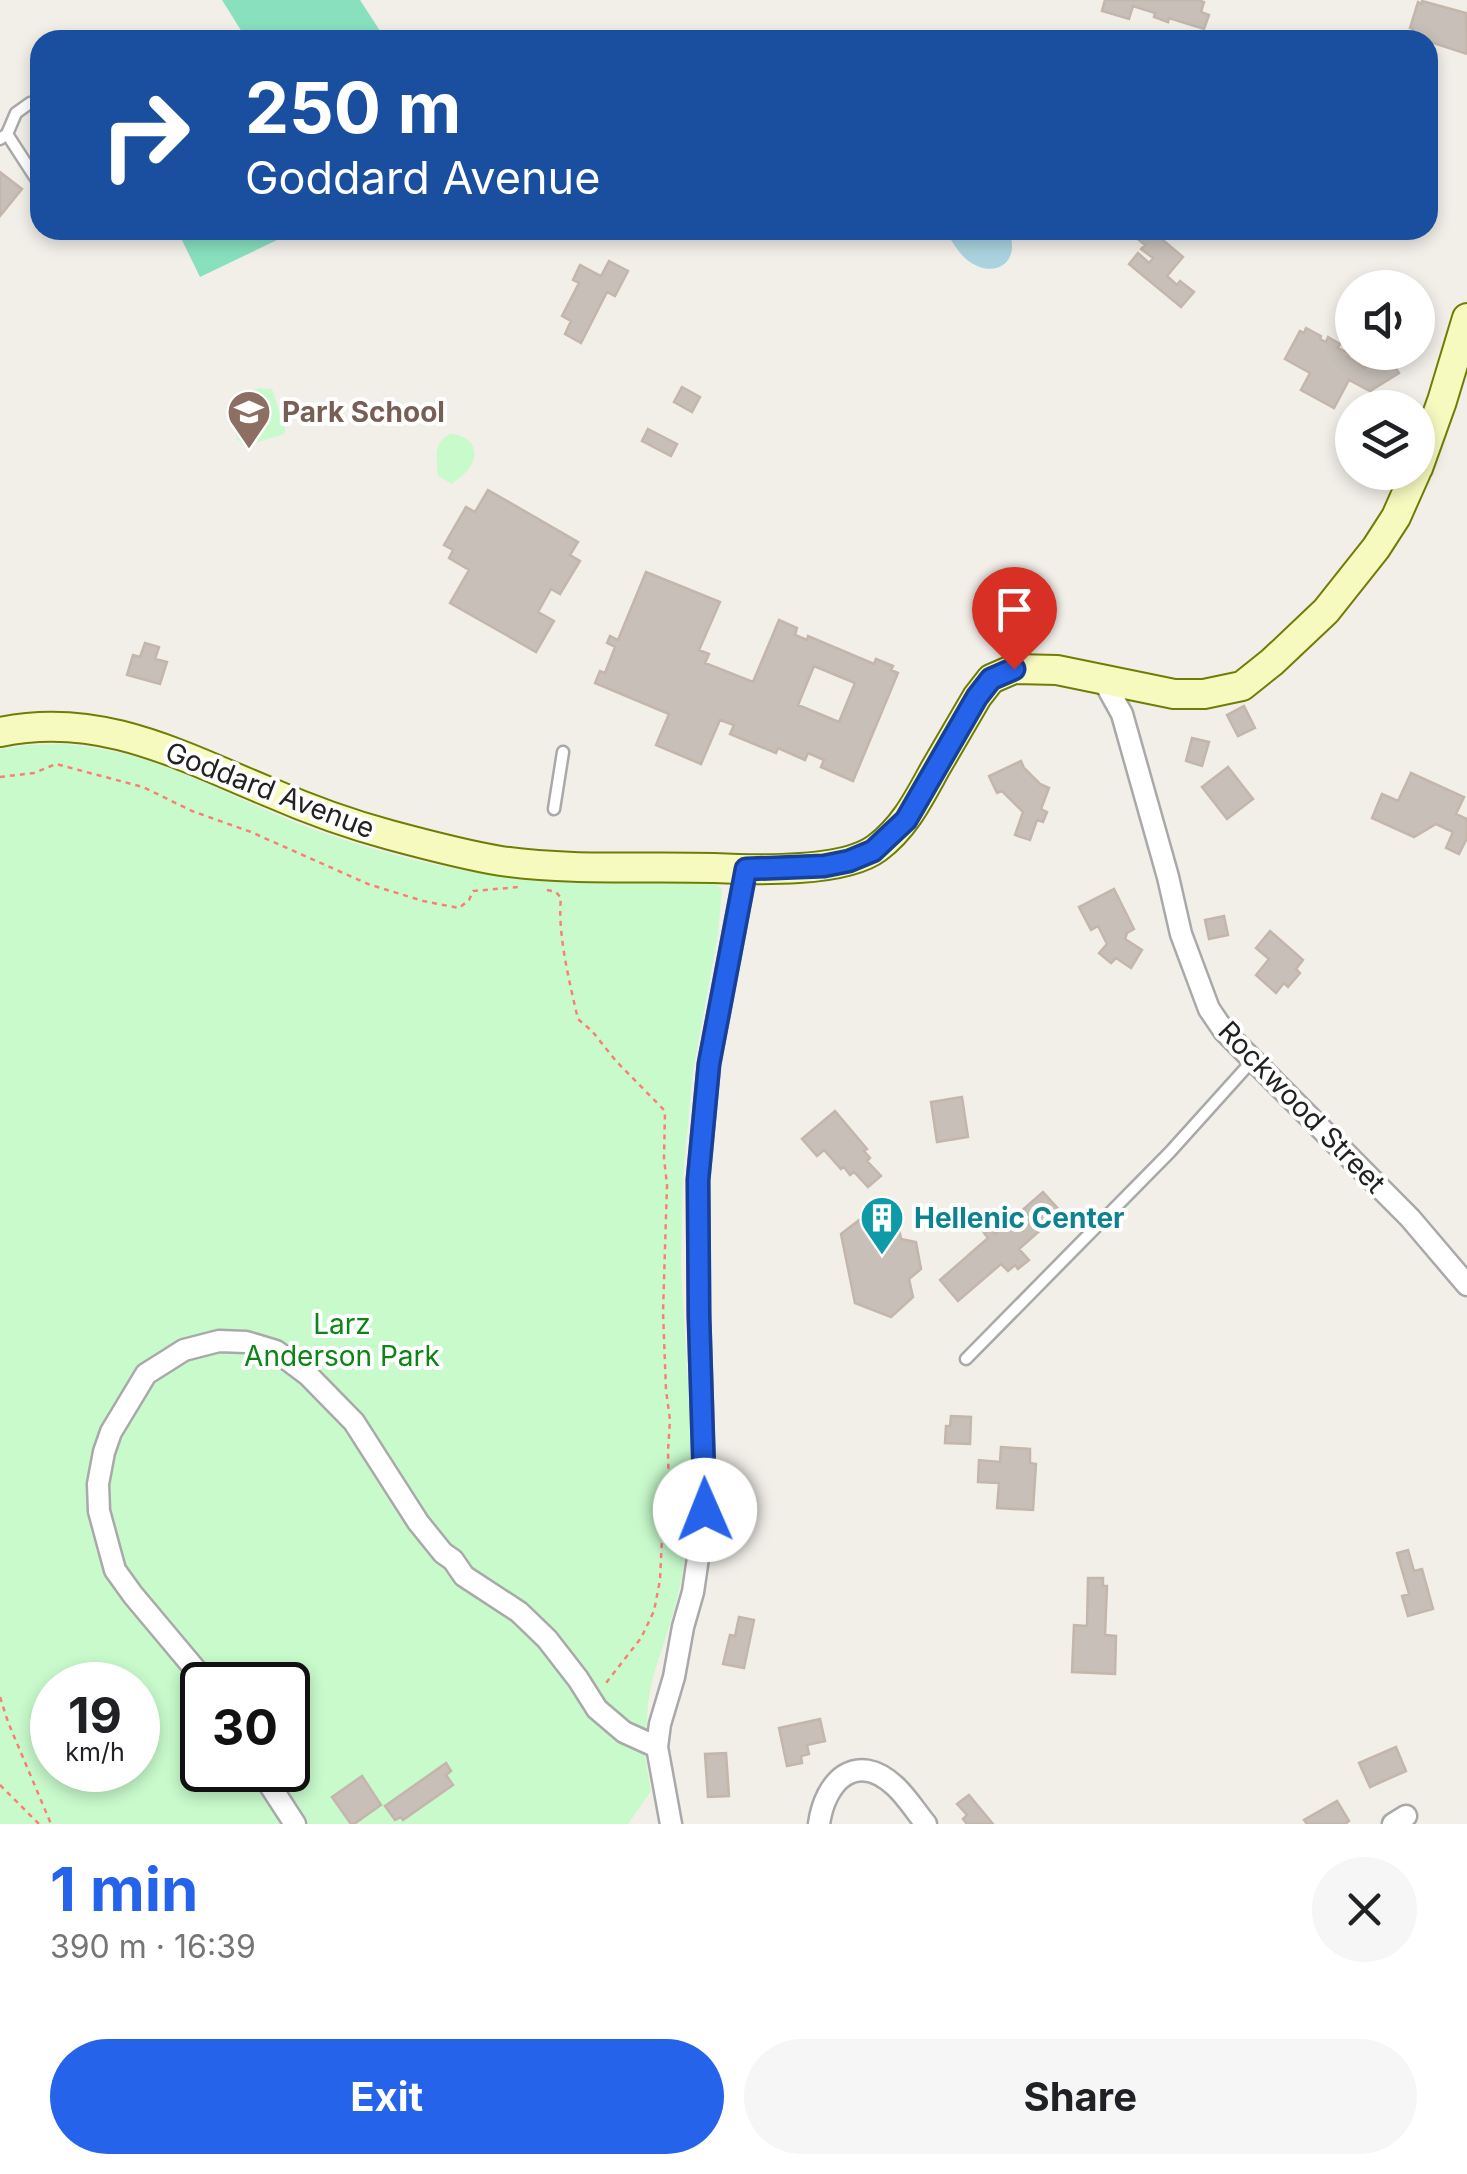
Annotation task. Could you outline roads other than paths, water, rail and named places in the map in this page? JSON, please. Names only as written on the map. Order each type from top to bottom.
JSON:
[{"type":"main road","name":"Goddard Avenue","points":[[1435,420],[1467,318]]},
{"type":"main road","name":"Goddard Avenue","points":[[0,732],[53,726],[138,738],[340,821],[501,860],[566,866],[824,866],[873,851],[906,820],[977,697],[991,679],[1014,669],[1057,670],[1174,694],[1204,694],[1242,686],[1326,611],[1376,548],[1407,490]]},
{"type":"street","name":"Rockwood Street","points":[[1102,678],[1122,714],[1181,934],[1209,1008],[1224,1031],[1410,1218],[1467,1285]]},
{"type":"street","points":[[671,1824],[657,1746],[693,1592],[705,1510],[698,1180],[709,1064],[746,869]]},
{"type":"street","points":[[189,1662],[115,1570],[99,1511],[98,1484],[111,1432],[146,1374],[184,1350],[219,1340],[246,1342],[276,1350],[308,1375],[354,1422],[418,1522],[464,1576],[518,1612],[547,1639],[597,1709],[624,1732],[657,1746]]},
{"type":"street","points":[[819,1824],[830,1788],[858,1770],[876,1772],[896,1786],[926,1824]]},
{"type":"street","points":[[274,1792],[294,1824]]},
{"type":"lane","points":[[30,103],[16,113],[4,136],[30,171]]},
{"type":"lane","points":[[554,809],[563,752]]},
{"type":"lane","points":[[966,1359],[1170,1152],[1252,1060]]},
{"type":"water","points":[[951,240],[1011,240],[1012,250],[1004,264],[989,269],[970,262]]},
{"type":"place","name":"Park School","points":[[249,450]]},
{"type":"place","name":"Hellenic Center","points":[[882,1256]]},
{"type":"park label","name":"Larz Anderson Park","points":[[342,1340]]}]
